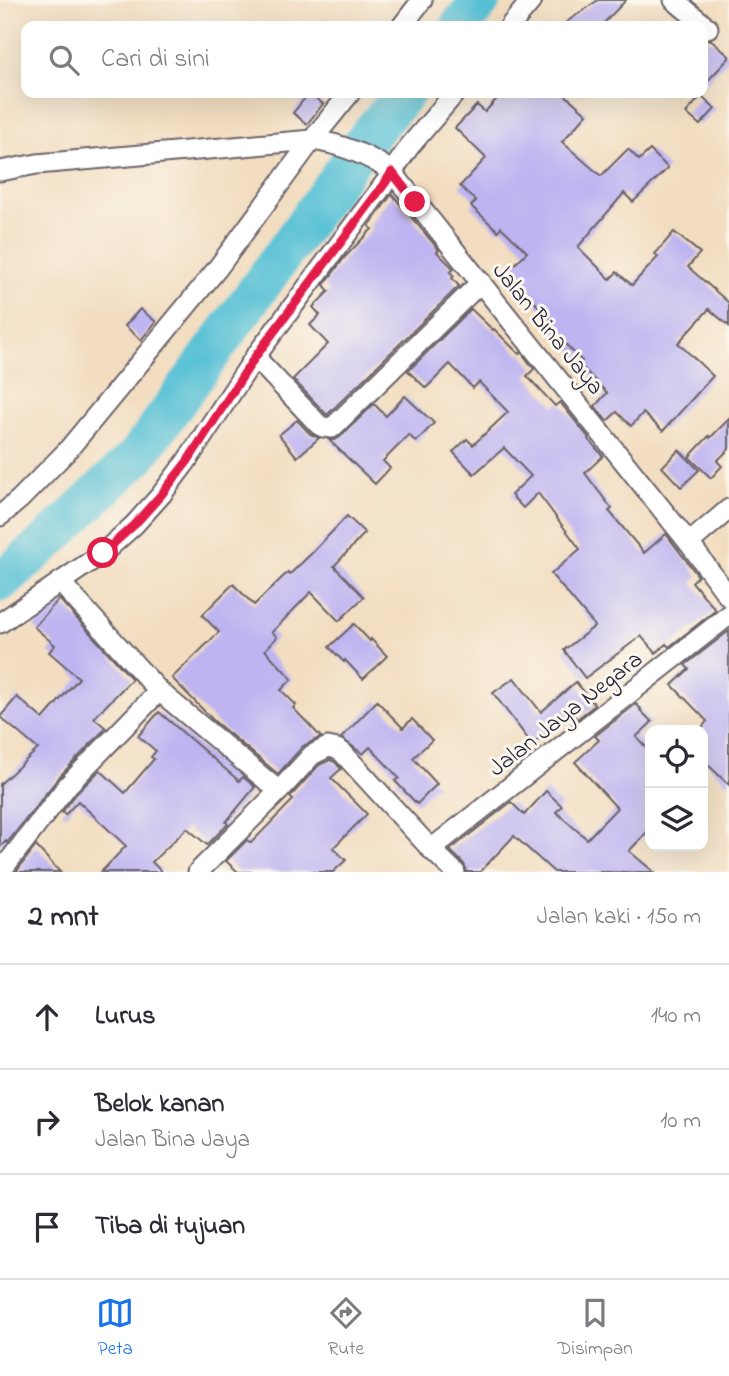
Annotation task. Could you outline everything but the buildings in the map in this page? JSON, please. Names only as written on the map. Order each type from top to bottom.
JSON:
[{"type":"street","points":[[406,21],[422,0]]},
{"type":"street","points":[[674,0],[699,21]]},
{"type":"street","points":[[514,21],[530,1]]},
{"type":"street","points":[[0,516],[67,451],[319,141],[346,98]]},
{"type":"street","points":[[385,167],[410,147],[451,98]]},
{"type":"street","points":[[0,171],[37,164],[319,141],[385,167]]},
{"type":"street","points":[[0,623],[103,553],[134,525],[161,495],[187,462],[255,357],[385,183],[385,167]]},
{"type":"street","name":"Jalan Bina Jaya","points":[[385,167],[481,282],[690,543],[729,597]]},
{"type":"street","points":[[255,357],[319,425],[332,428],[481,282]]},
{"type":"street","points":[[690,543],[729,509]]},
{"type":"street","points":[[61,582],[159,691],[279,791]]},
{"type":"street","name":"Jalan Jaya Negara","points":[[431,849],[729,614]]},
{"type":"street","points":[[5,866],[68,785],[159,691]]},
{"type":"street","points":[[198,872],[312,755],[328,747],[343,753],[455,872]]},
{"type":"waterway","points":[[464,21],[481,0]]},
{"type":"waterway","points":[[0,582],[49,540],[138,455],[370,134],[401,98]]},
{"type":"route","points":[[103,553],[134,525],[187,462],[255,357],[392,172],[415,202]]}]
